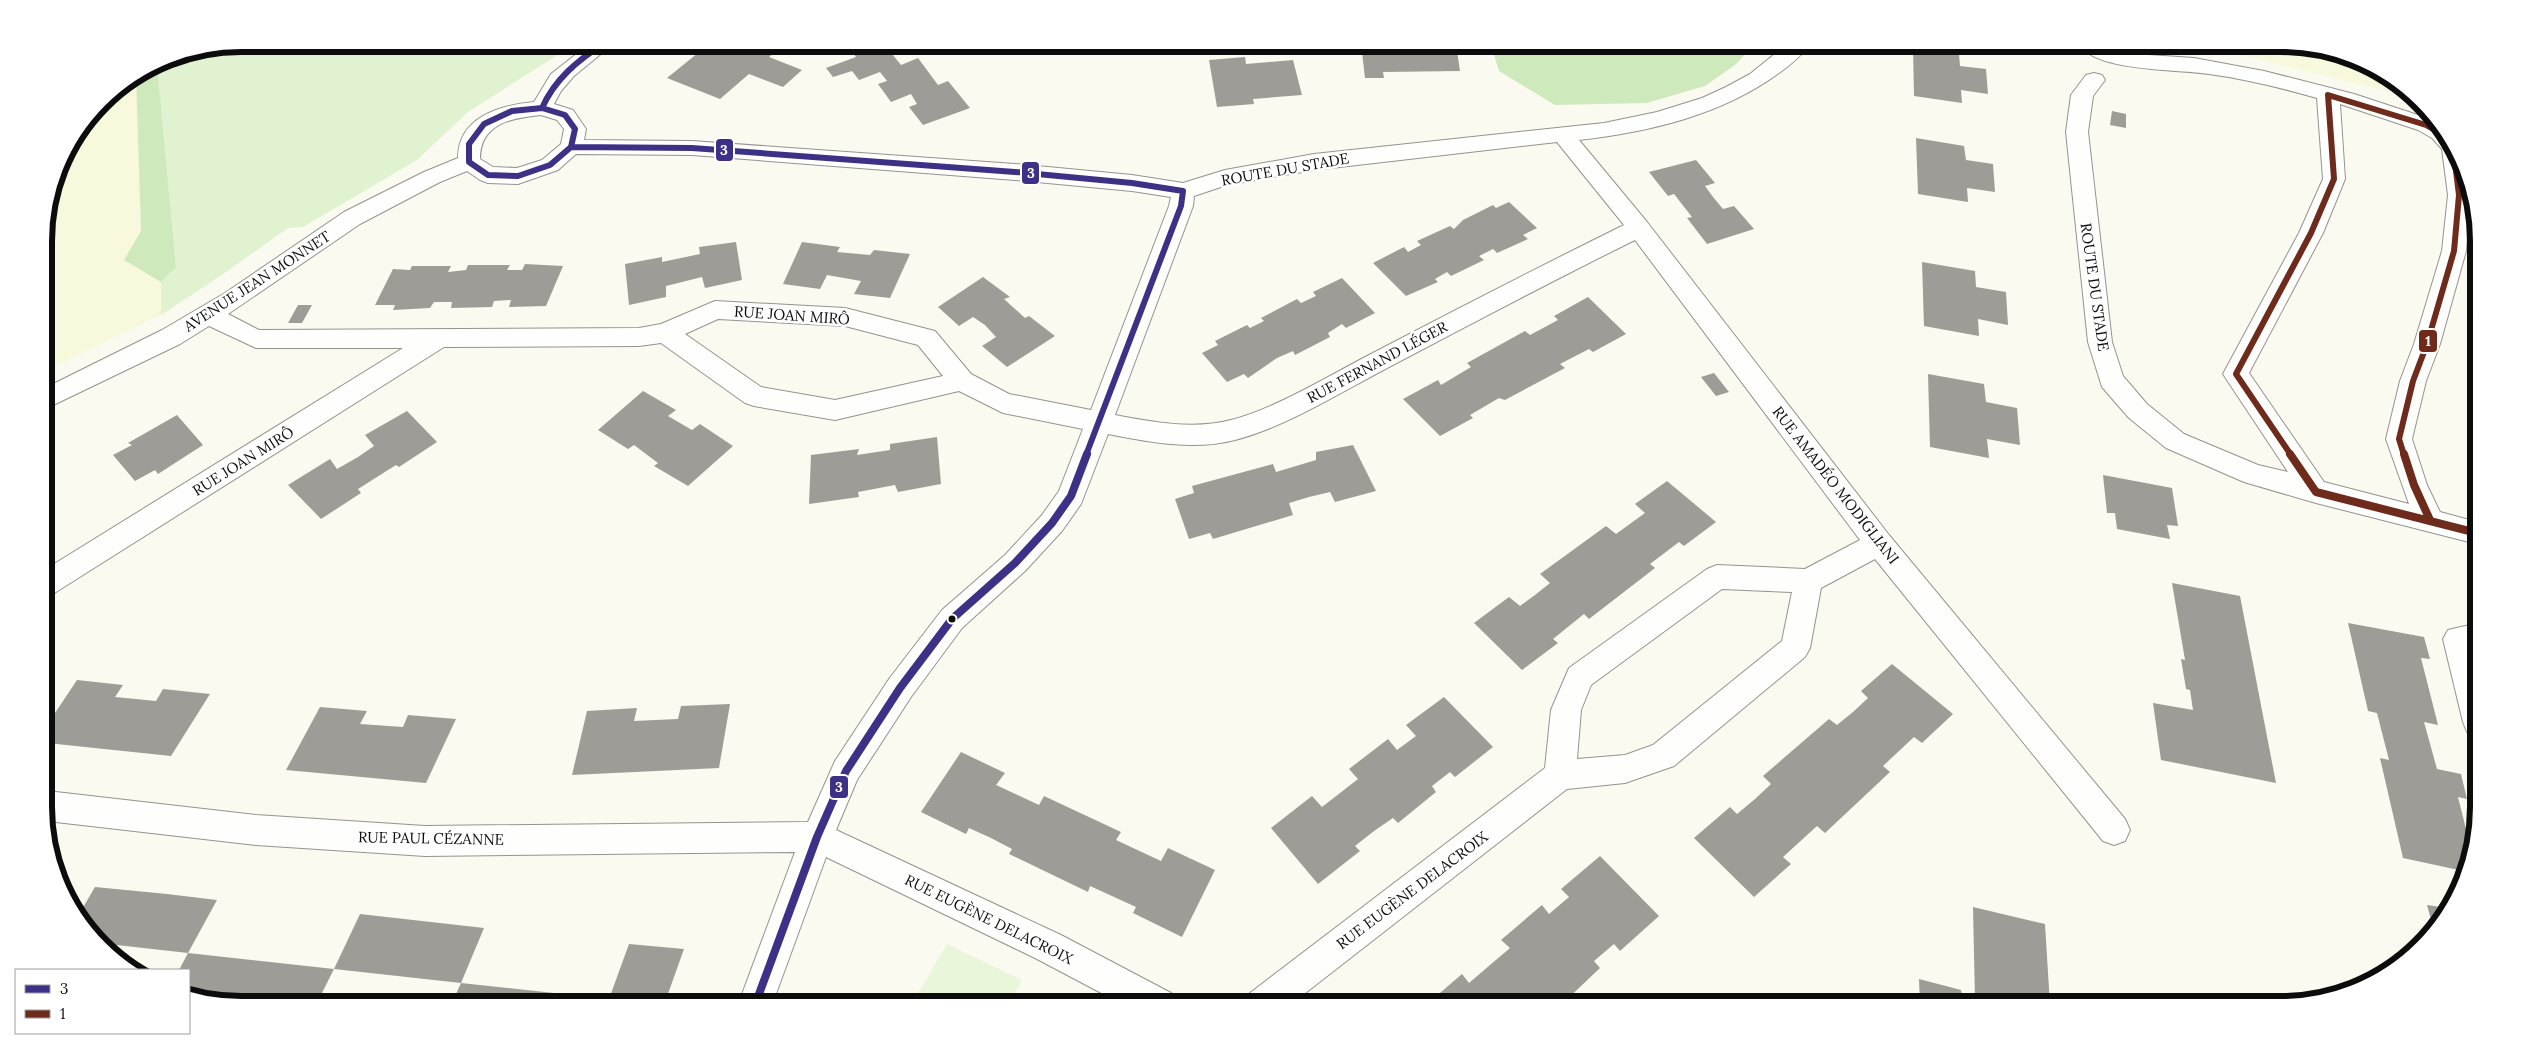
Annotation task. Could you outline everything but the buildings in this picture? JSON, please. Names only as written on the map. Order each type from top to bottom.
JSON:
[{"type":"street","points":[[542,108],[548,92],[564,73],[592,52]]},
{"type":"street","name":"ROUTE DU STADE","points":[[571,147],[692,148],[1035,174],[1132,183],[1183,192],[1225,178],[1314,162],[1563,135],[1646,123],[1718,99],[1749,84],[1776,67],[1791,52]]},
{"type":"street","points":[[2107,52],[2145,64],[2171,62],[2211,67],[2328,95],[2432,128]]},
{"type":"street","name":"ROUTE DU STADE","points":[[2094,80],[2082,95],[2077,132],[2097,323],[2100,342],[2111,380],[2138,411],[2175,441],[2253,474],[2470,531]]},
{"type":"street","points":[[2316,492],[2236,374],[2311,233],[2334,179],[2328,95]]},
{"type":"street","points":[[542,108],[565,115],[576,129],[571,147],[550,165],[518,176],[488,175],[470,162],[469,144],[484,124],[512,111],[542,108]]},
{"type":"street","name":"RUE AMADÉO MODIGLIANI","points":[[1563,135],[1639,228],[1879,543],[2114,830]]},
{"type":"street","name":"AVENUE JEAN MONNET","points":[[52,396],[104,372],[208,315],[352,218],[432,177],[470,162]]},
{"type":"street","points":[[2430,520],[2414,485],[2399,439],[2412,381],[2427,344],[2454,251],[2459,195],[2455,170]]},
{"type":"street","points":[[758,996],[817,837],[846,771],[900,688],[952,619],[1016,563],[1052,523],[1070,496],[1100,422],[1181,206],[1183,192]]},
{"type":"street","name":"RUE FERNAND LÉGER","points":[[1100,422],[1172,434],[1205,434],[1234,430],[1291,407],[1549,272],[1639,228]]},
{"type":"street","name":"RUE JOAN MIRÔ","points":[[208,315],[256,339],[360,340],[592,338],[665,333],[715,310],[845,317],[926,338],[962,381],[1003,403],[1100,422]]},
{"type":"street","points":[[665,333],[754,396],[835,410],[962,381]]},
{"type":"street","name":"RUE JOAN MIRÔ","points":[[52,580],[439,338]]},
{"type":"street","points":[[1808,581],[1795,648],[1663,756],[1625,769],[1560,774],[1566,710],[1579,677],[1717,577],[1808,581],[1879,543]]},
{"type":"street","points":[[2470,637],[2458,639],[2470,689]]},
{"type":"street","name":"RUE EUGÈNE DELACROIX","points":[[1274,996],[1542,791],[1560,774]]},
{"type":"street","name":"RUE PAUL CÉZANNE","points":[[52,807],[256,830],[425,841],[648,836],[817,837]]},
{"type":"street","name":"RUE EUGÈNE DELACROIX","points":[[817,837],[1049,947],[1142,996]]},
{"type":"green space","points":[[241,52],[562,52],[468,112],[417,160],[303,227],[288,228],[161,315],[161,282],[176,267],[158,72],[204,56]]},
{"type":"green space","points":[[1493,52],[1747,52],[1735,65],[1705,86],[1647,103],[1555,105],[1499,71]]},
{"type":"green space","points":[[2231,52],[2281,52],[2318,56],[2364,72],[2386,84],[2398,94]]},
{"type":"green space","points":[[158,72],[176,267],[161,282],[124,260],[141,231],[136,84]]},
{"type":"green space","points":[[136,84],[141,231],[124,260],[161,282],[161,315],[52,368],[52,241],[59,192],[67,169],[84,136],[117,99]]},
{"type":"green space","points":[[947,944],[1022,980],[1013,996],[916,996]]},
{"type":"transit line","name":"3","points":[[542,108],[553,88],[567,71],[591,52]]},
{"type":"transit line","name":"1","points":[[2432,128],[2328,95],[2334,179],[2311,233],[2236,374],[2316,492],[2470,531]]},
{"type":"transit line","name":"3","points":[[542,108],[565,115],[575,129],[571,147],[550,165],[518,176],[488,175],[469,162],[469,144],[484,124],[512,111],[542,108]]},
{"type":"transit line","name":"3","points":[[571,147],[692,148],[1015,172],[1132,183],[1183,191]]},
{"type":"transit line","name":"1","points":[[2430,520],[2414,485],[2399,439],[2413,381],[2427,344],[2454,251],[2459,195],[2456,173]]},
{"type":"transit line","name":"3","points":[[758,996],[817,837],[846,771],[900,688],[952,619],[1015,563],[1052,523],[1071,496],[1181,206],[1183,191]]}]
